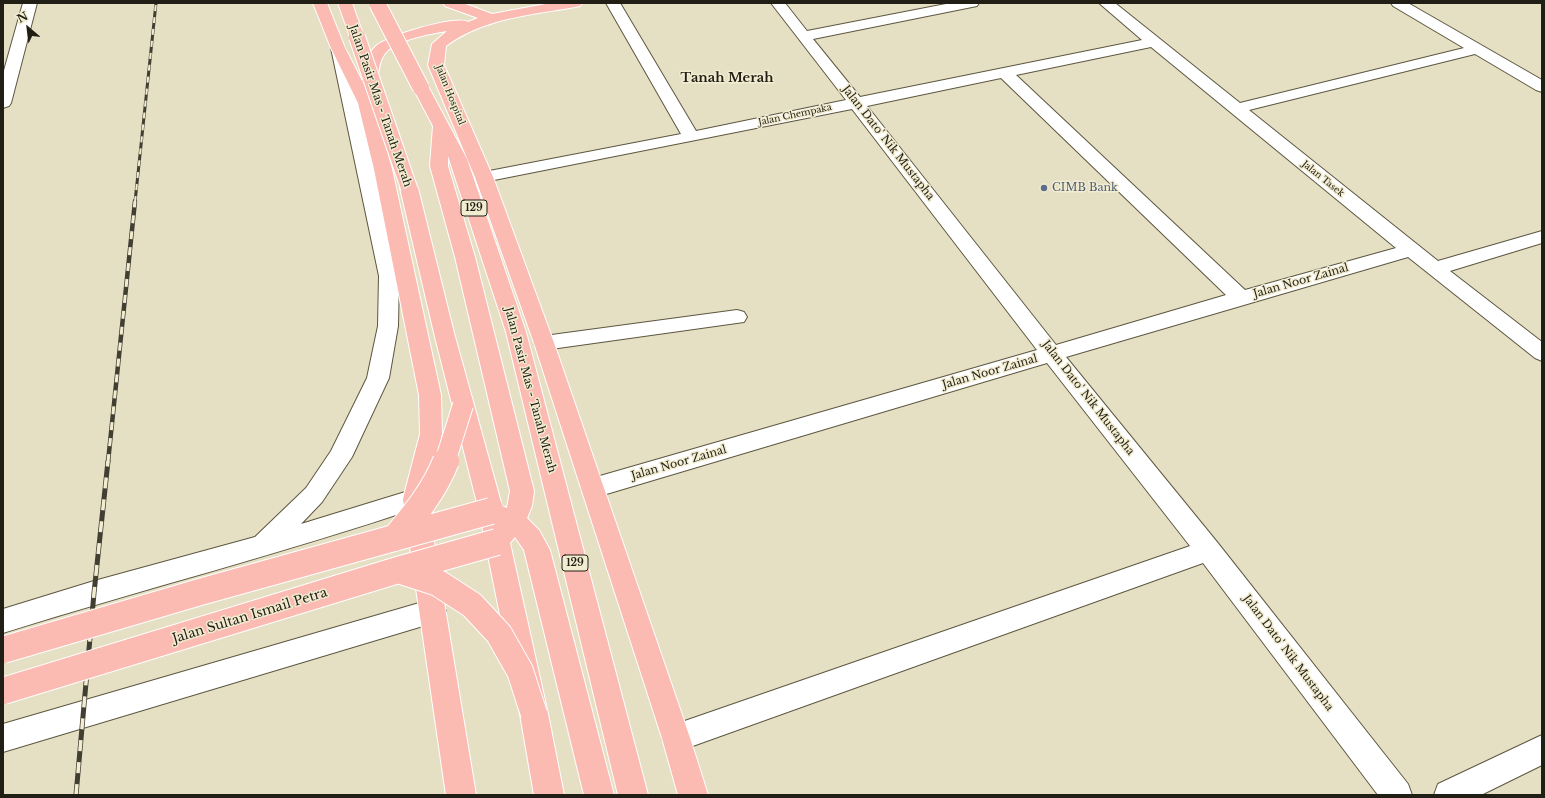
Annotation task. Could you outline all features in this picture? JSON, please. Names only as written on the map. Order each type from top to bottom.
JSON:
[{"type":"main road","points":[[320,3],[338,48],[366,103],[395,224],[422,348],[430,395],[431,434],[415,499],[461,795]]},
{"type":"main road","name":"Jalan Pasir Mas - Tanah Merah","points":[[345,3],[409,188],[463,405],[500,525],[534,714]]},
{"type":"main road","name":"Jalan Pasir Mas - Tanah Merah","points":[[377,3],[458,159],[516,332],[633,795]]},
{"type":"main road","points":[[450,3],[491,18]]},
{"type":"main road","name":"Jalan Hospital","points":[[575,3],[491,18],[454,32],[439,44],[436,65],[484,177],[544,343],[676,738],[693,795]]},
{"type":"main road","points":[[366,103],[376,54],[383,47],[419,32],[491,18]]},
{"type":"main road","points":[[440,125],[439,166],[465,257],[522,490],[522,501],[500,525]]},
{"type":"main road","points":[[395,538],[435,485],[456,432],[463,405]]},
{"type":"main road","points":[[3,650],[200,592],[395,538],[500,525],[531,536],[537,550],[599,795]]},
{"type":"main road","name":"Jalan Sultan Ismail Petra","points":[[3,691],[398,570],[500,525]]},
{"type":"main road","points":[[398,570],[438,583],[472,605],[499,634],[520,671],[534,714],[549,795]]},
{"type":"street","points":[[3,103],[30,3]]},
{"type":"street","points":[[614,3],[691,137]]},
{"type":"street","name":"Jalan Dato' Nik Mustapha","points":[[778,3],[1052,354],[1208,550],[1397,795]]},
{"type":"street","points":[[804,36],[972,3]]},
{"type":"street","name":"Jalan Tasek","points":[[1106,3],[1152,42],[1434,269],[1542,353]]},
{"type":"street","points":[[1398,3],[1542,86]]},
{"type":"street","points":[[3,39],[21,37]]},
{"type":"street","name":"Jalan Chempaka","points":[[484,177],[691,137],[1152,42]]},
{"type":"street","points":[[263,546],[314,495],[340,457],[378,378],[388,326],[389,276],[338,48]]},
{"type":"street","points":[[1235,108],[1478,49]]},
{"type":"street","points":[[1005,72],[1241,298]]},
{"type":"street","points":[[1434,269],[1542,236]]},
{"type":"street","name":"Jalan Noor Zainal","points":[[593,488],[1241,298],[1411,250]]},
{"type":"street","points":[[544,343],[736,317]]},
{"type":"street","points":[[3,621],[94,593],[263,546],[415,499]]},
{"type":"street","points":[[676,738],[1208,550]]},
{"type":"street","points":[[3,738],[433,611]]},
{"type":"street","points":[[1449,795],[1542,750]]},
{"type":"railway","points":[[135,202],[156,3]]},
{"type":"railway","points":[[108,462],[135,201]]},
{"type":"railway","points":[[76,795],[94,593],[108,461]]},
{"type":"place","name":"CIMB Bank","points":[[1044,188]]},
{"type":"district","name":"Tanah Merah","points":[[727,78]]}]
